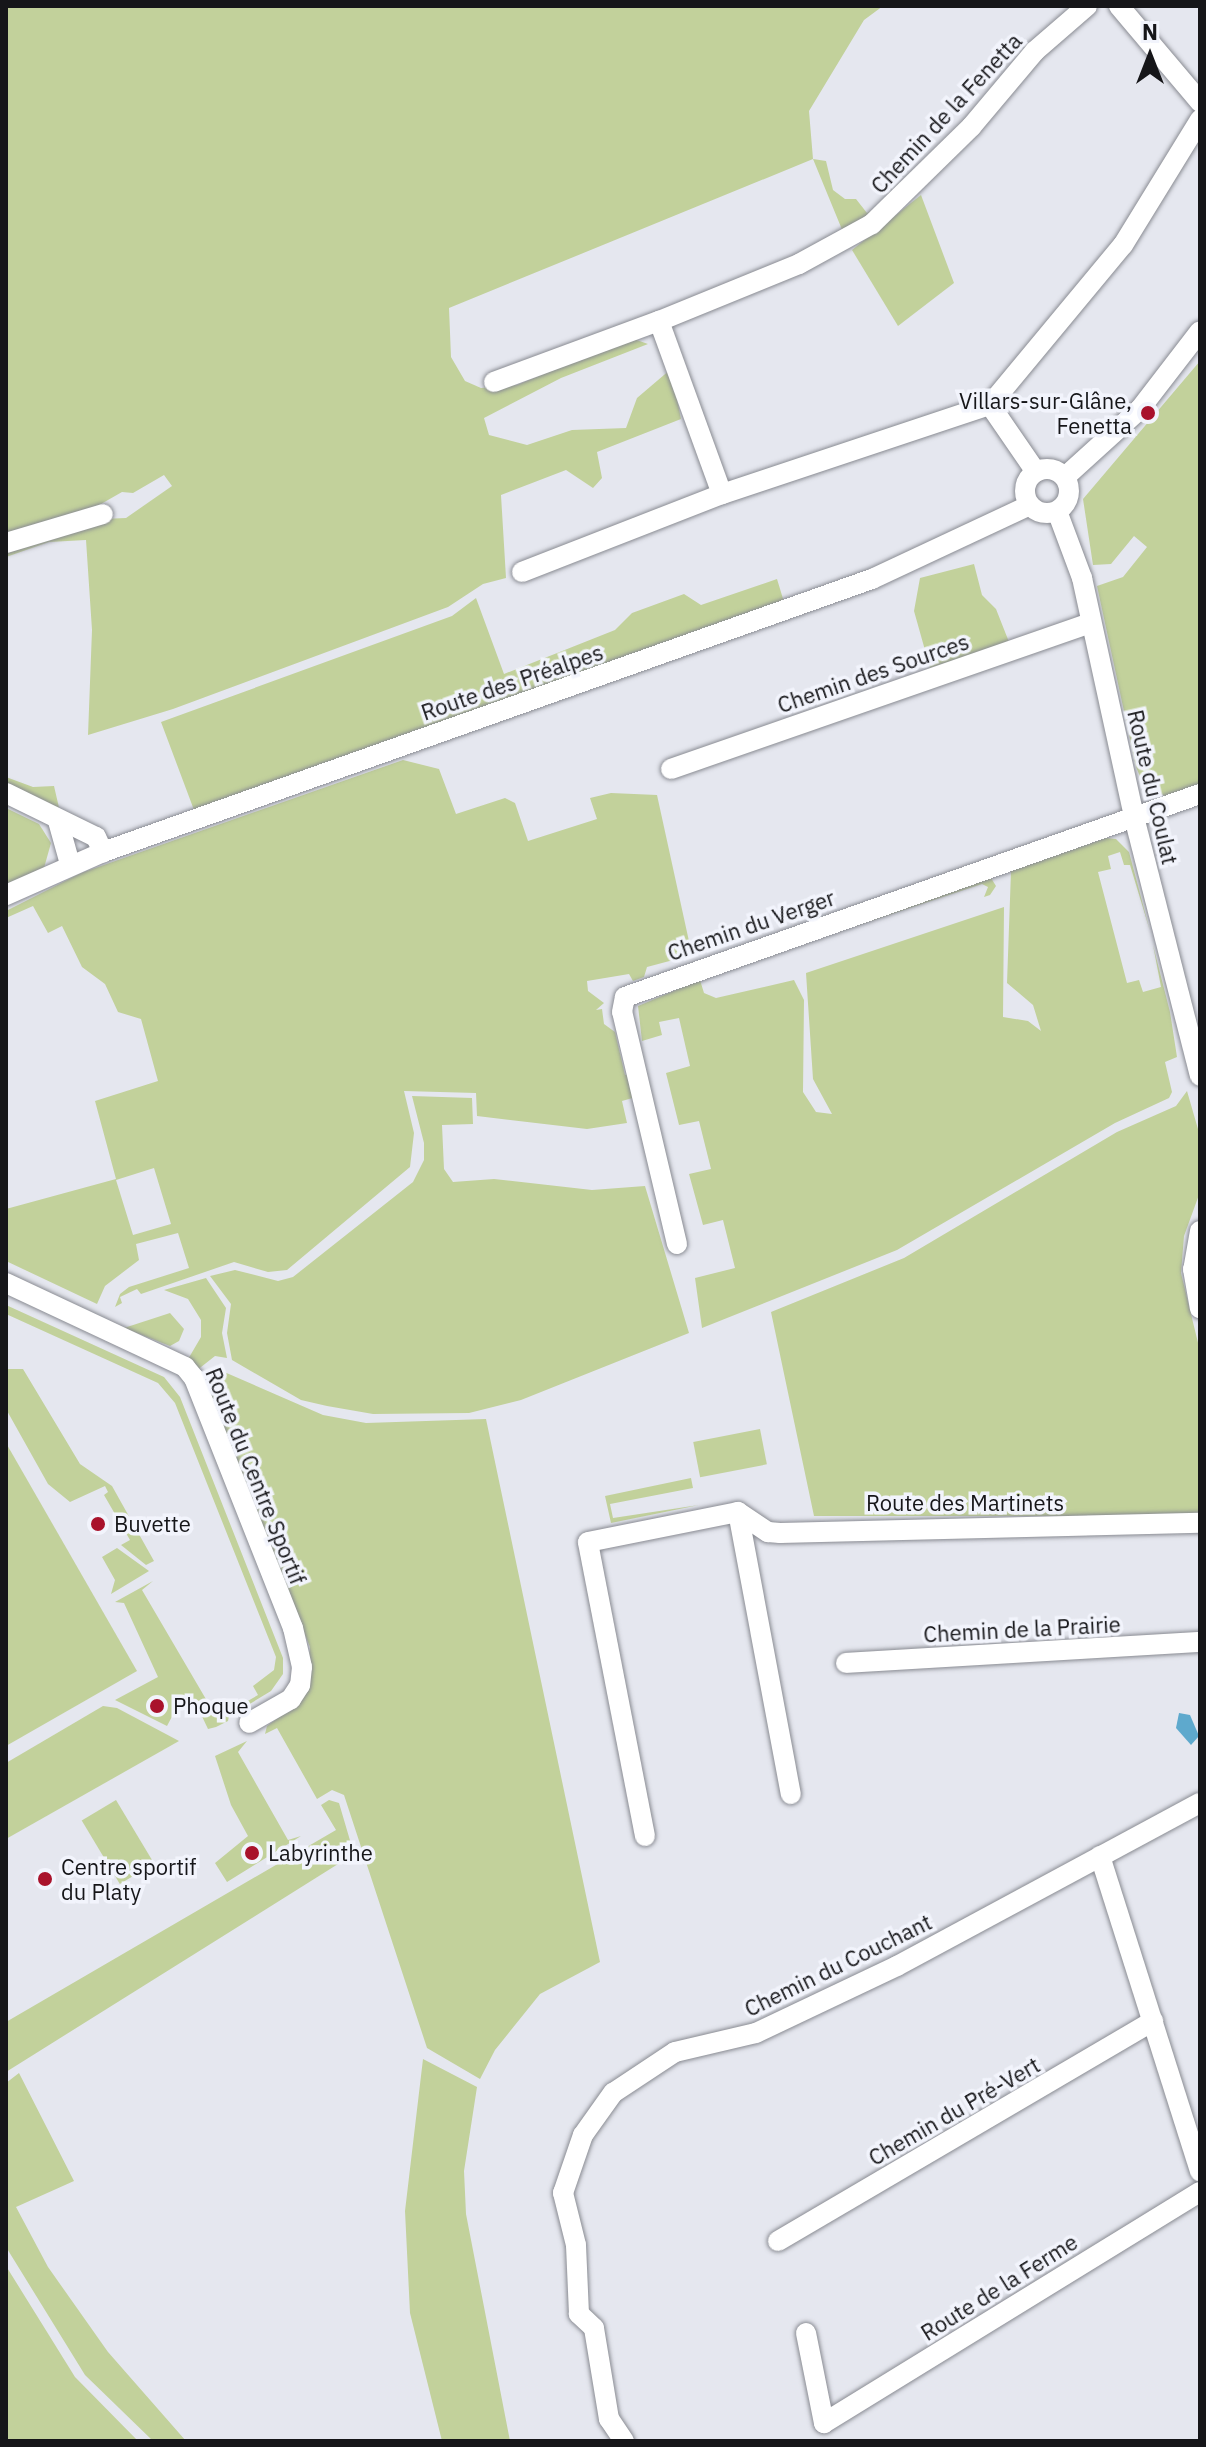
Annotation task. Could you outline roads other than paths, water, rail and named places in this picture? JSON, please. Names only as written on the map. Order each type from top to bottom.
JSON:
[{"type":"street","name":"Chemin de la Fenetta","points":[[494,382],[659,321],[799,264],[872,224],[971,127],[1035,51],[1087,6]]},
{"type":"street","points":[[1119,6],[1200,102]]},
{"type":"street","points":[[522,572],[722,494],[990,405],[1123,245],[1200,120]]},
{"type":"street","points":[[659,321],[722,494]]},
{"type":"street","points":[[1065,477],[1140,409],[1196,342]]},
{"type":"street","points":[[990,405],[1036,472]]},
{"type":"street","points":[[1055,470],[1065,477],[1069,499],[1057,511],[1040,512],[1030,505],[1025,490],[1036,472],[1055,470]]},
{"type":"street","name":"Route des Préalpes","points":[[6,895],[70,864],[872,579],[1030,505]]},
{"type":"street","name":"Route du Coulat","points":[[1057,511],[1070,537],[1134,817],[1200,1076]]},
{"type":"street","points":[[6,543],[103,514]]},
{"type":"street","name":"Chemin des Sources","points":[[671,769],[1090,623]]},
{"type":"street","points":[[6,793],[96,837],[103,852]]},
{"type":"street","points":[[1134,817],[1200,794]]},
{"type":"street","name":"Chemin du Verger","points":[[677,1244],[622,1012],[625,997],[1134,817]]},
{"type":"street","points":[[63,823],[70,864]]},
{"type":"street","points":[[1200,1231],[1193,1269],[1200,1308]]},
{"type":"street","name":"Route du Centre Sportif","points":[[6,1283],[185,1367],[194,1378],[293,1628],[302,1667],[300,1685],[291,1699],[249,1723]]},
{"type":"street","points":[[645,1836],[588,1542],[738,1512],[791,1794]]},
{"type":"street","name":"Route des Martinets","points":[[738,1512],[768,1532],[780,1533],[1200,1523]]},
{"type":"street","name":"Chemin de la Prairie","points":[[846,1663],[1200,1642]]},
{"type":"street","name":"Chemin du Couchant","points":[[624,2441],[609,2419],[594,2328],[579,2314],[576,2245],[563,2193],[583,2135],[613,2093],[675,2052],[756,2033],[855,1987],[1200,1803]]},
{"type":"street","points":[[1100,1856],[1200,2172]]},
{"type":"street","name":"Chemin du Pré-Vert","points":[[778,2241],[1153,2021]]},
{"type":"street","name":"Route de la Ferme","points":[[806,2333],[826,2432],[1200,2192]]},
{"type":"water","points":[[1179,1713],[1190,1715],[1199,1736],[1191,1745],[1176,1728]]},
{"type":"place","name":"Villars-sur-Glâne, Fenetta","points":[[1148,413]]},
{"type":"place","name":"Buvette","points":[[98,1524]]},
{"type":"place","name":"Phoque","points":[[157,1706]]},
{"type":"place","name":"Labyrinthe","points":[[252,1853]]},
{"type":"place","name":"Centre sportif du Platy","points":[[45,1879]]}]
